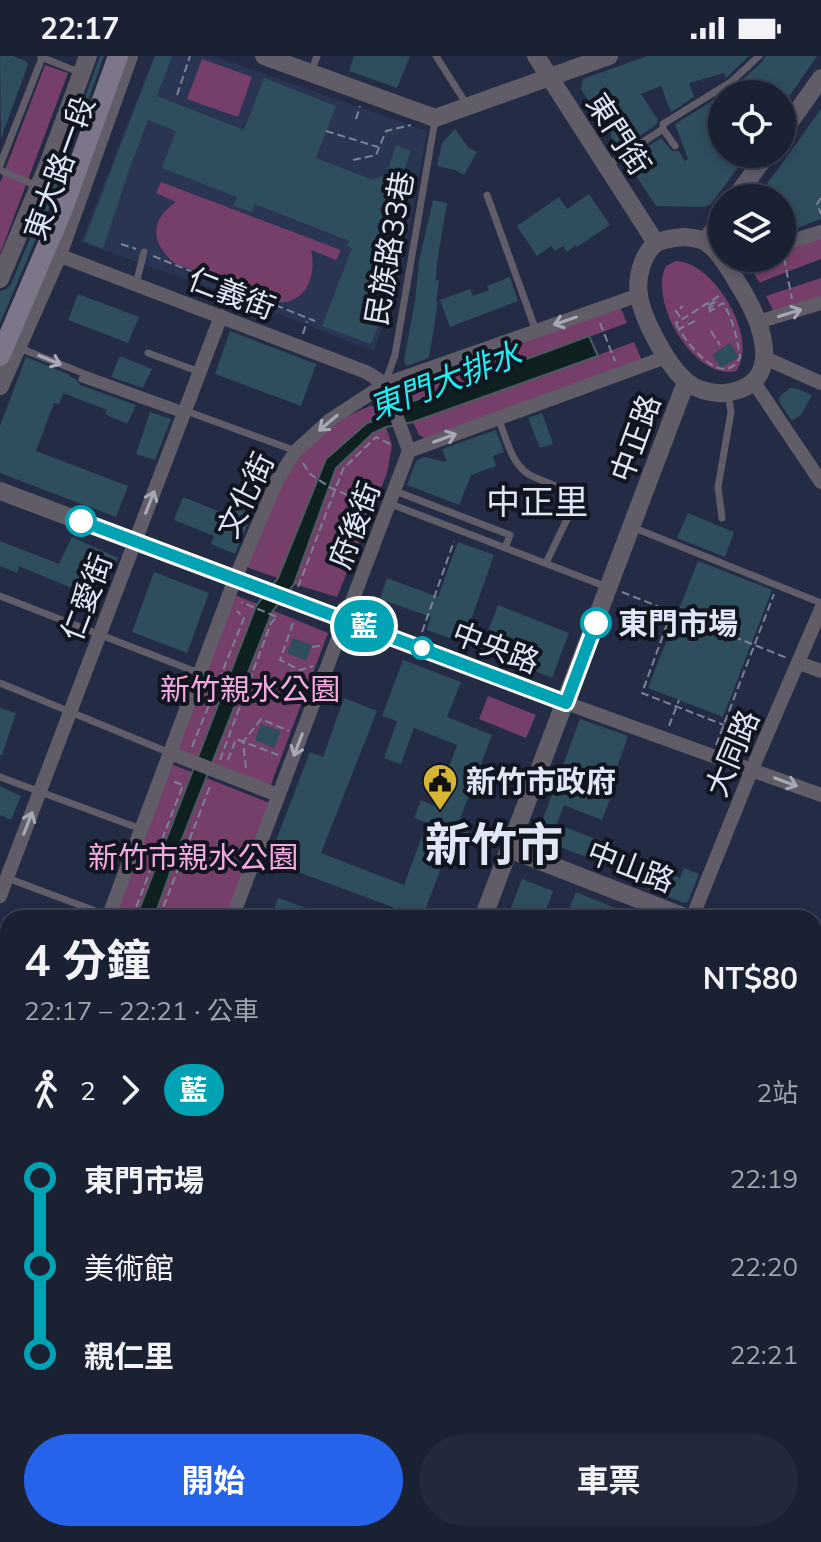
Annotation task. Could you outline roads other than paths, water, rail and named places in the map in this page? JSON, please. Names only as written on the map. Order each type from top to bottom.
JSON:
[{"type":"main road","points":[[0,322],[52,201],[104,56]]},
{"type":"main road","points":[[8,351],[118,56]]},
{"type":"street","name":"東大路一段","points":[[0,386],[8,351],[58,255],[129,56]]},
{"type":"street","points":[[264,56],[314,65],[435,118],[609,56]]},
{"type":"street","name":"東門街","points":[[536,56],[656,243]]},
{"type":"street","name":"東大路一段","points":[[1,276],[39,187],[84,65]]},
{"type":"street","points":[[796,110],[821,78]]},
{"type":"street","points":[[796,242],[821,232]]},
{"type":"street","points":[[708,243],[684,237],[656,243],[642,266],[639,295],[648,322],[666,357],[686,382],[715,393],[728,392],[753,381],[765,358],[758,322],[731,272]]},
{"type":"street","name":"仁義街","points":[[58,255],[364,371],[385,384]]},
{"type":"street","name":"文化街","points":[[111,910],[235,579],[277,480],[296,451],[330,420],[385,384],[639,295]]},
{"type":"street","points":[[758,322],[821,303]]},
{"type":"street","name":"仁愛街","points":[[0,896],[221,316]]},
{"type":"street","name":"府後街","points":[[235,910],[346,620],[388,501],[402,449],[666,357]]},
{"type":"street","points":[[765,358],[821,383]]},
{"type":"street","points":[[753,381],[821,482]]},
{"type":"street","name":"中正路","points":[[486,910],[686,382]]},
{"type":"street","points":[[385,384],[402,449]]},
{"type":"street","points":[[0,491],[235,579]]},
{"type":"street","name":"中央路","points":[[235,579],[256,598],[292,594],[346,620],[821,795]]},
{"type":"street","name":"大同路","points":[[692,910],[821,606]]},
{"type":"street","points":[[799,663],[821,671]]},
{"type":"street","points":[[170,753],[278,795]]},
{"type":"street","name":"中山路","points":[[509,849],[668,910]]},
{"type":"lane","points":[[436,56],[468,107]]},
{"type":"lane","points":[[733,80],[759,56]]},
{"type":"lane","points":[[39,187],[0,168],[40,57],[84,65]]},
{"type":"lane","points":[[675,146],[663,124],[708,96]]},
{"type":"lane","name":"民族路33巷","points":[[385,384],[395,355],[435,118]]},
{"type":"lane","points":[[607,166],[663,129]]},
{"type":"lane","points":[[487,195],[536,331]]},
{"type":"lane","points":[[136,284],[144,252]]},
{"type":"lane","points":[[8,351],[296,451]]},
{"type":"lane","points":[[148,353],[200,372]]},
{"type":"lane","points":[[722,518],[718,487],[731,412],[728,392]]},
{"type":"lane","points":[[498,418],[519,466],[527,474],[554,485]]},
{"type":"lane","points":[[388,501],[441,509],[510,535],[505,548]]},
{"type":"lane","points":[[388,501],[610,588]]},
{"type":"lane","points":[[437,522],[441,509]]},
{"type":"lane","points":[[546,563],[569,515]]},
{"type":"lane","points":[[632,527],[821,606]]},
{"type":"lane","points":[[0,596],[199,673]]},
{"type":"lane","points":[[0,683],[170,753]]},
{"type":"lane","points":[[0,777],[141,829]]},
{"type":"lane","points":[[7,878],[90,910]]},
{"type":"place","name":"東門市場","points":[[596,623]]},
{"type":"place","name":"新竹市政府","points":[[440,812]]},
{"type":"district","name":"中正里","points":[[537,501]]},
{"type":"district","name":"新竹市","points":[[494,844]]},
{"type":"water label","name":"東門大排水","points":[[445,380]]},
{"type":"park label","name":"新竹親水公園","points":[[250,689]]},
{"type":"park label","name":"新竹市親水公園","points":[[193,857]]}]
